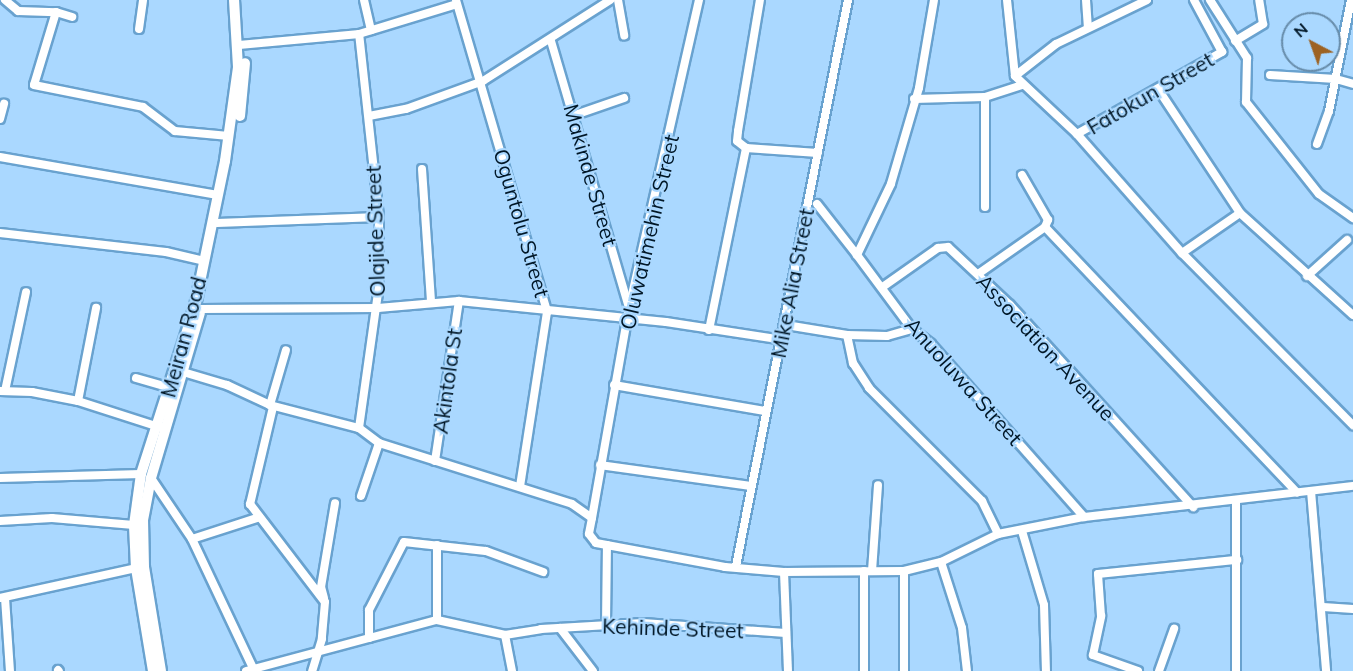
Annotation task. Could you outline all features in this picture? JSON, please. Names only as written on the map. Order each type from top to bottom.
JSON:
[{"type":"main road","name":"Meiran Road","points":[[234,0],[242,45]]},
{"type":"main road","name":"Meiran Road","points":[[153,671],[136,568],[134,525],[146,476],[183,372],[201,309],[241,77],[242,45],[239,0]]},
{"type":"main road","name":"Meiran Road","points":[[162,428],[170,388],[204,261],[241,77]]},
{"type":"main road","name":"Meiran Road","points":[[146,476],[142,542],[161,671]]},
{"type":"street","points":[[5,0],[18,11],[56,12],[72,17]]},
{"type":"street","points":[[139,29],[143,0]]},
{"type":"street","points":[[364,0],[371,30]]},
{"type":"street","points":[[369,116],[406,109],[483,81],[551,41],[610,0]]},
{"type":"street","points":[[618,0],[624,35]]},
{"type":"street","name":"Oluwatimehin Street","points":[[592,518],[614,385],[699,0]]},
{"type":"street","points":[[760,0],[738,141],[746,148],[818,153]]},
{"type":"street","name":"Mike Alia Street","points":[[736,566],[765,411],[786,325],[848,0]]},
{"type":"street","points":[[857,255],[891,184],[914,99],[934,0]]},
{"type":"street","points":[[1008,0],[1015,76],[1022,85],[1077,134],[1182,253],[1351,421]]},
{"type":"street","points":[[1086,0],[1088,26]]},
{"type":"street","points":[[1015,76],[1037,57],[1088,26],[1147,0]]},
{"type":"street","name":"Fatokun Street","points":[[1077,134],[1222,52],[1194,0]]},
{"type":"street","points":[[1210,0],[1246,58],[1246,102],[1319,194],[1353,218]]},
{"type":"street","name":"Fatokun Street","points":[[1234,41],[1261,26],[1264,21],[1259,0]]},
{"type":"street","points":[[1317,144],[1323,134],[1336,79],[1351,0]]},
{"type":"street","points":[[242,45],[359,34],[457,2]]},
{"type":"street","name":"Oguntolu Street","points":[[457,2],[483,81],[547,312],[520,486]]},
{"type":"street","points":[[56,12],[34,85],[143,107],[175,131],[229,136]]},
{"type":"street","name":"Olajide Street","points":[[359,34],[379,218],[378,308],[359,428]]},
{"type":"street","name":"Makinde Street","points":[[551,41],[575,115],[630,308]]},
{"type":"street","points":[[1270,75],[1336,79],[1353,84]]},
{"type":"street","points":[[914,99],[984,97],[1022,85]]},
{"type":"street","points":[[1158,89],[1240,213],[1307,276],[1353,315]]},
{"type":"street","points":[[984,97],[985,207]]},
{"type":"street","points":[[575,115],[624,98]]},
{"type":"street","points":[[0,119],[4,104]]},
{"type":"street","points":[[709,330],[746,148]]},
{"type":"street","points":[[0,157],[218,195]]},
{"type":"street","points":[[422,169],[431,301]]},
{"type":"street","points":[[978,274],[1046,227],[1048,220],[1022,175]]},
{"type":"street","name":"Anuoluwa Street","points":[[817,204],[884,286],[912,329],[931,344],[1084,517]]},
{"type":"street","points":[[1182,253],[1240,213]]},
{"type":"street","points":[[217,223],[379,218]]},
{"type":"street","points":[[1046,227],[1297,493]]},
{"type":"street","points":[[0,233],[166,252],[204,261]]},
{"type":"street","points":[[1307,276],[1347,240]]},
{"type":"street","name":"Association Avenue","points":[[884,286],[938,248],[948,247],[978,274],[1193,507]]},
{"type":"street","points":[[26,292],[2,391],[32,392],[78,401],[162,428]]},
{"type":"street","points":[[201,309],[378,308],[431,301],[459,301],[628,319],[783,340]]},
{"type":"street","name":"Akintola St","points":[[435,461],[459,301]]},
{"type":"street","points":[[78,401],[96,308]]},
{"type":"street","points":[[786,325],[847,335],[887,336],[912,329]]},
{"type":"street","points":[[847,335],[853,363],[870,388],[982,501],[998,534]]},
{"type":"street","points":[[286,350],[250,504],[325,602]]},
{"type":"street","points":[[183,372],[227,385],[272,406],[359,428],[379,443],[572,504],[592,518],[592,540],[607,545],[784,572],[904,571],[942,562],[998,534],[1084,517],[1193,507],[1353,486]]},
{"type":"street","points":[[135,378],[170,388]]},
{"type":"street","points":[[614,385],[765,411]]},
{"type":"street","points":[[361,496],[379,443]]},
{"type":"street","points":[[600,465],[751,486]]},
{"type":"street","points":[[0,478],[146,476],[192,539],[250,670]]},
{"type":"street","points":[[864,671],[868,571],[878,485]]},
{"type":"street","points":[[1311,491],[1323,607],[1326,671]]},
{"type":"street","points":[[1236,502],[1238,560],[1236,671]]},
{"type":"street","points":[[312,671],[316,650],[322,639],[325,602],[321,587],[335,503]]},
{"type":"street","points":[[192,539],[260,517]]},
{"type":"street","points":[[0,521],[52,518],[134,525]]},
{"type":"street","points":[[1022,531],[1040,585],[1047,626],[1046,671]]},
{"type":"street","points":[[369,639],[369,610],[399,546],[410,541],[494,553],[543,572]]},
{"type":"street","points":[[437,545],[437,620]]},
{"type":"street","points":[[606,624],[607,545]]},
{"type":"street","points":[[1138,671],[1094,655],[1101,616],[1098,574],[1238,560]]},
{"type":"street","points":[[942,562],[962,628],[967,671]]},
{"type":"street","points":[[10,671],[3,598],[136,568]]},
{"type":"street","points":[[904,571],[904,671]]},
{"type":"street","points":[[784,572],[788,671]]},
{"type":"street","points":[[1323,607],[1353,609]]},
{"type":"street","name":"Kehinde Street","points":[[250,670],[316,650],[369,639],[437,620],[505,635],[606,624],[786,633]]},
{"type":"street","points":[[560,628],[593,671]]},
{"type":"street","points":[[1159,671],[1174,629]]},
{"type":"street","points":[[505,635],[512,671]]}]
